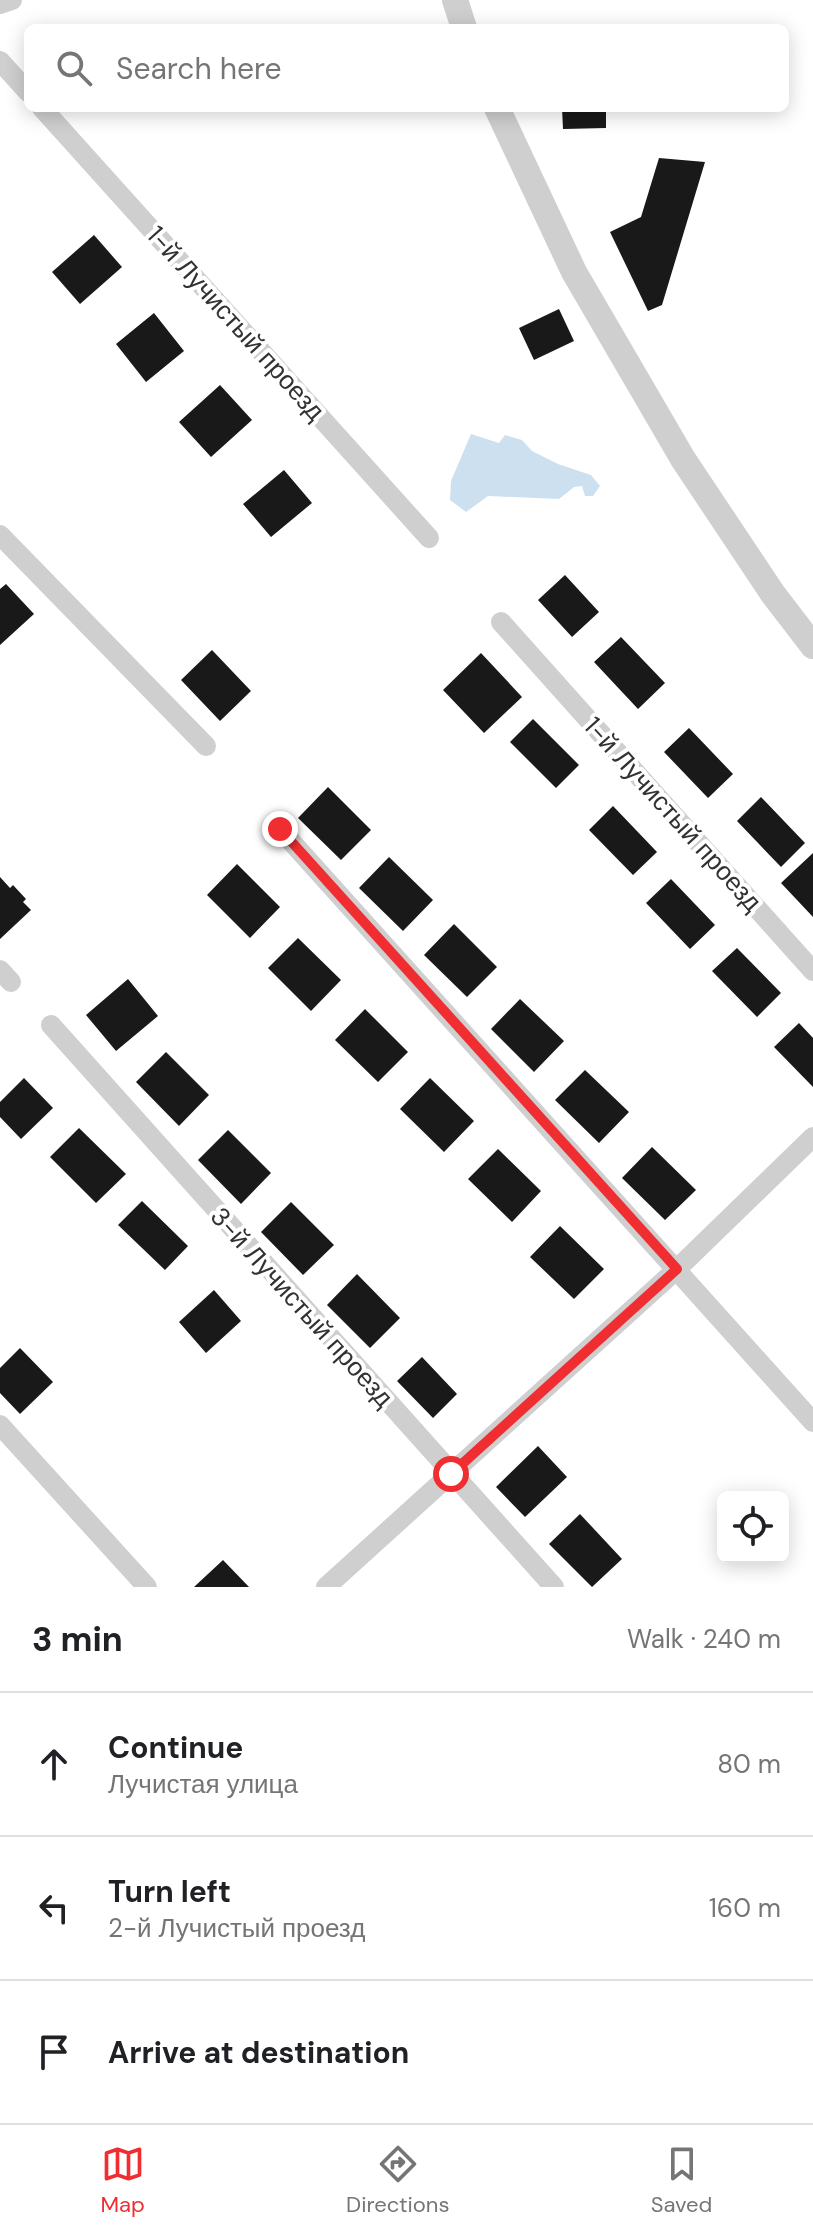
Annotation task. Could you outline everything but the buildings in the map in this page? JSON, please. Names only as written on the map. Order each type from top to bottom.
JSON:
[{"type":"street","points":[[0,4],[12,0]]},
{"type":"street","points":[[455,0],[463,24]]},
{"type":"street","points":[[0,61],[24,88]]},
{"type":"street","name":"1-й Лучистый проезд","points":[[46,112],[429,538]]},
{"type":"street","points":[[499,112],[574,272],[683,459],[773,594],[813,646]]},
{"type":"street","points":[[0,535],[206,746]]},
{"type":"street","name":"1-й Лучистый проезд","points":[[501,622],[813,971]]},
{"type":"street","points":[[280,829],[813,1422]]},
{"type":"street","name":"3-й Лучистый проезд","points":[[51,1025],[554,1587]]},
{"type":"street","points":[[326,1587],[677,1269],[813,1137]]},
{"type":"street","points":[[0,1425],[147,1587]]},
{"type":"water","points":[[471,434],[499,443],[505,435],[522,440],[532,451],[591,475],[600,486],[593,496],[585,496],[582,486],[574,487],[559,499],[488,496],[466,512],[450,500],[451,481]]},
{"type":"route","points":[[280,829],[677,1269],[451,1474]]}]
